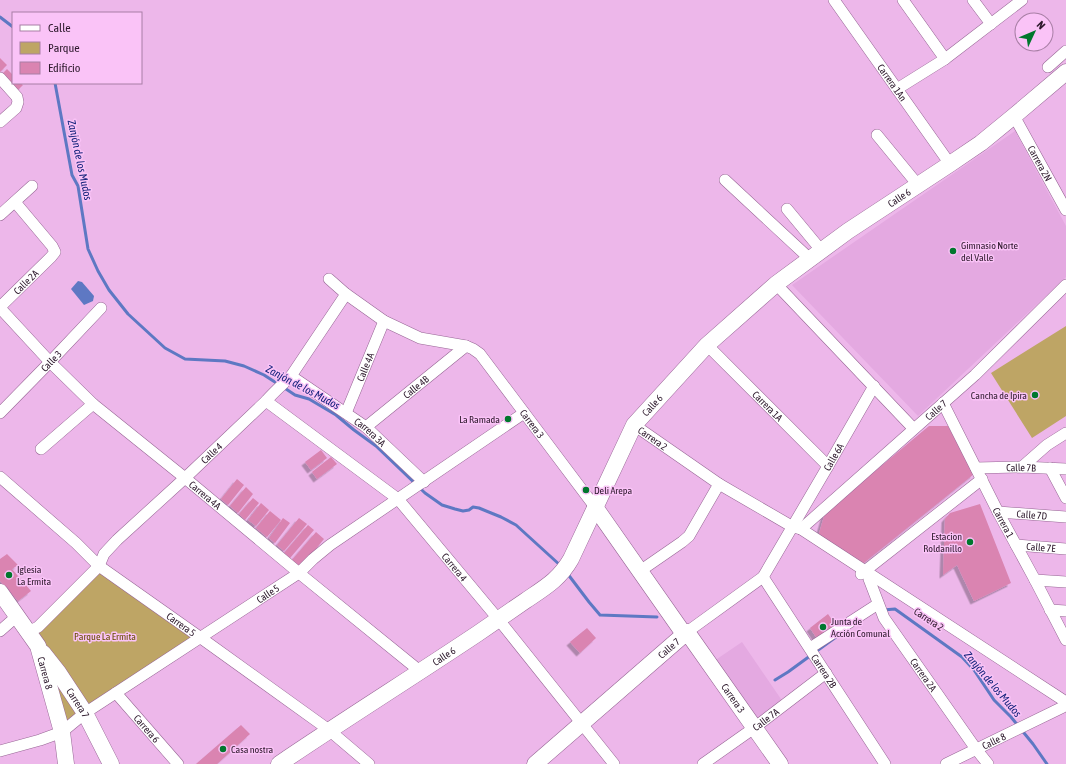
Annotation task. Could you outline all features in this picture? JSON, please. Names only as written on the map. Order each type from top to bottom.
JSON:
[{"type":"street","name":"Carrera 1An","points":[[834,0],[950,164]]},
{"type":"street","points":[[903,0],[945,59]]},
{"type":"street","points":[[974,0],[991,24]]},
{"type":"street","points":[[897,89],[945,59],[1022,0]]},
{"type":"street","points":[[1048,67],[1066,51]]},
{"type":"street","name":"Calle 6","points":[[279,764],[329,730],[421,672],[554,581],[563,571],[634,425],[707,345],[776,284],[815,254],[981,143],[1065,74]]},
{"type":"street","points":[[0,78],[17,97],[18,102],[16,108],[0,122]]},
{"type":"street","name":"Carrera 2N","points":[[1014,116],[1066,210]]},
{"type":"street","points":[[876,135],[918,185]]},
{"type":"street","points":[[725,180],[815,254]]},
{"type":"street","points":[[0,215],[32,186]]},
{"type":"street","name":"Calle 2A","points":[[0,308],[55,252],[52,246],[15,202]]},
{"type":"street","points":[[786,209],[815,254]]},
{"type":"street","name":"Carrera 3","points":[[329,279],[346,294],[384,321],[420,338],[466,346],[480,354],[595,507],[751,730],[771,764]]},
{"type":"street","points":[[776,284],[913,428]]},
{"type":"street","name":"Calle 7","points":[[535,764],[684,634],[763,577],[797,528],[975,375],[1066,285]]},
{"type":"street","name":"Calle 4","points":[[28,632],[38,627],[99,566],[104,554],[117,540],[185,478],[289,378],[346,294]]},
{"type":"street","name":"Carrera 4A","points":[[0,308],[50,362],[93,404],[421,672]]},
{"type":"street","name":"Calle 3","points":[[0,412],[101,308]]},
{"type":"street","name":"Calle 4A","points":[[346,413],[384,321]]},
{"type":"street","name":"Carrera 1A","points":[[707,345],[828,466]]},
{"type":"street","name":"Calle 4B","points":[[366,427],[466,346]]},
{"type":"street","name":"Carrera 3A","points":[[289,378],[366,427],[419,485]]},
{"type":"street","name":"Calle 6A","points":[[797,528],[828,466],[874,386]]},
{"type":"street","name":"Carrera 4","points":[[266,401],[398,499],[499,620],[614,764]]},
{"type":"street","name":"Carrera 1","points":[[943,403],[998,512],[1066,640]]},
{"type":"street","points":[[41,449],[93,404]]},
{"type":"street","name":"Calle 5","points":[[0,751],[40,740],[62,732],[85,713],[300,573],[313,559],[330,545],[524,413]]},
{"type":"street","name":"Carrera 2","points":[[634,425],[719,484],[797,528],[797,533],[865,575],[1065,705]]},
{"type":"street","points":[[1022,467],[1047,445],[1066,433]]},
{"type":"street","name":"Calle 7B","points":[[976,468],[1022,467],[1066,469]]},
{"type":"street","points":[[1050,468],[1066,498]]},
{"type":"street","name":"Carrera 5","points":[[0,477],[76,543],[99,566],[329,730],[368,764]]},
{"type":"street","points":[[865,575],[982,479]]},
{"type":"street","points":[[640,571],[689,536],[719,484]]},
{"type":"street","name":"Calle 7D","points":[[998,512],[1066,517]]},
{"type":"street","name":"Calle 7E","points":[[1016,545],[1066,549]]},
{"type":"street","name":"Carrera 2A","points":[[865,575],[881,610],[976,749],[988,764]]},
{"type":"street","name":"Carrera 2B","points":[[763,577],[886,764]]},
{"type":"street","points":[[1035,580],[1066,582]]},
{"type":"street","name":"Carrera 8","points":[[0,592],[38,646],[62,732],[66,764]]},
{"type":"street","points":[[812,650],[881,610]]},
{"type":"street","points":[[1050,610],[1066,612]]},
{"type":"street","points":[[0,631],[17,616]]},
{"type":"street","name":"Carrera 7","points":[[38,646],[58,672],[85,713],[111,764]]},
{"type":"street","name":"Calle 7A","points":[[703,764],[751,730],[826,673]]},
{"type":"street","name":"Carrera 6","points":[[116,693],[178,764]]},
{"type":"street","name":"Calle 8","points":[[946,764],[1065,705]]},
{"type":"street","name":"Carrera 3","points":[[751,730],[780,764]]},
{"type":"shaded area","name":"Gimnasio Norte del Valle","points":[[1015,131],[1066,226],[1066,277],[918,416],[792,285]]},
{"type":"shaded area","points":[[742,642],[783,702],[754,721],[714,661]]},
{"type":"green space","name":"Cancha de Ipira","points":[[1066,326],[1066,416],[1032,438],[991,373]]},
{"type":"green space","name":"Parque La Ermita","points":[[99,566],[201,638],[62,732],[38,646],[38,627]]},
{"type":"water","points":[[78,281],[82,282],[94,296],[93,301],[84,305],[71,289]]},
{"type":"building","points":[[0,58],[7,65],[0,72]]},
{"type":"building","points":[[7,69],[12,74],[12,84],[23,85],[15,93],[0,76]]},
{"type":"building","points":[[929,426],[948,426],[974,474],[860,566],[818,537],[825,513]]},
{"type":"building","points":[[321,450],[327,458],[311,470],[305,462]]},
{"type":"building","points":[[331,457],[337,464],[317,479],[312,472]]},
{"type":"building","points":[[237,479],[244,485],[228,505],[221,499]]},
{"type":"building","points":[[246,487],[253,494],[238,513],[230,506]]},
{"type":"building","points":[[253,498],[259,503],[245,520],[239,514]]},
{"type":"building","points":[[261,503],[269,510],[256,526],[248,520]]},
{"type":"building","name":"Estacion Roldanillo","points":[[980,504],[1011,583],[974,601],[957,565],[943,575],[945,519],[950,513]]},
{"type":"building","points":[[270,511],[281,520],[267,537],[256,528]]},
{"type":"building","points":[[283,518],[290,523],[275,543],[269,538]]},
{"type":"building","points":[[299,518],[307,524],[284,551],[277,545]]},
{"type":"building","points":[[308,525],[314,530],[290,558],[284,553]]},
{"type":"building","points":[[316,532],[324,539],[301,567],[292,560]]},
{"type":"building","name":"Iglesia La Ermita","points":[[7,554],[18,565],[12,569],[31,591],[18,601],[0,581],[0,559]]},
{"type":"building","name":"Junta de Acción Comunal","points":[[828,614],[837,627],[818,640],[810,628]]},
{"type":"building","points":[[587,628],[596,638],[580,653],[570,642]]},
{"type":"building","name":"Casa nostra","points":[[241,725],[250,734],[217,764],[196,764]]},
{"type":"waterway","name":"Zanjón de los Mudos","points":[[0,17],[12,26]]},
{"type":"waterway","name":"Zanjón de los Mudos","points":[[55,84],[72,175],[78,186],[88,249],[109,290],[128,314],[165,348],[185,359],[225,361],[244,366],[264,375],[278,384]]},
{"type":"waterway","name":"Zanjón de los Mudos","points":[[283,387],[295,395],[309,399],[336,415],[376,446],[425,493],[442,505],[463,511],[469,510],[473,507],[479,508],[501,517],[516,525],[561,566]]},
{"type":"waterway","name":"Zanjón de los Mudos","points":[[567,573],[600,615],[657,617]]},
{"type":"waterway","name":"Zanjón de los Mudos","points":[[883,610],[895,609],[962,657],[974,670],[994,700],[1011,717],[1047,764]]},
{"type":"waterway","name":"Zanjón de los Mudos","points":[[775,680],[836,637]]},
{"type":"place","name":"Gimnasio Norte del Valle","points":[[953,251]]},
{"type":"place","name":"Cancha de Ipira","points":[[1035,395]]},
{"type":"place","name":"La Ramada","points":[[508,419]]},
{"type":"place","name":"Deli Arepa","points":[[586,490]]},
{"type":"place","name":"Estacion Roldanillo","points":[[970,542]]},
{"type":"place","name":"Iglesia La Ermita","points":[[9,575]]},
{"type":"place","name":"Junta de Acción Comunal","points":[[823,627]]},
{"type":"place","name":"Casa nostra","points":[[223,749]]}]
